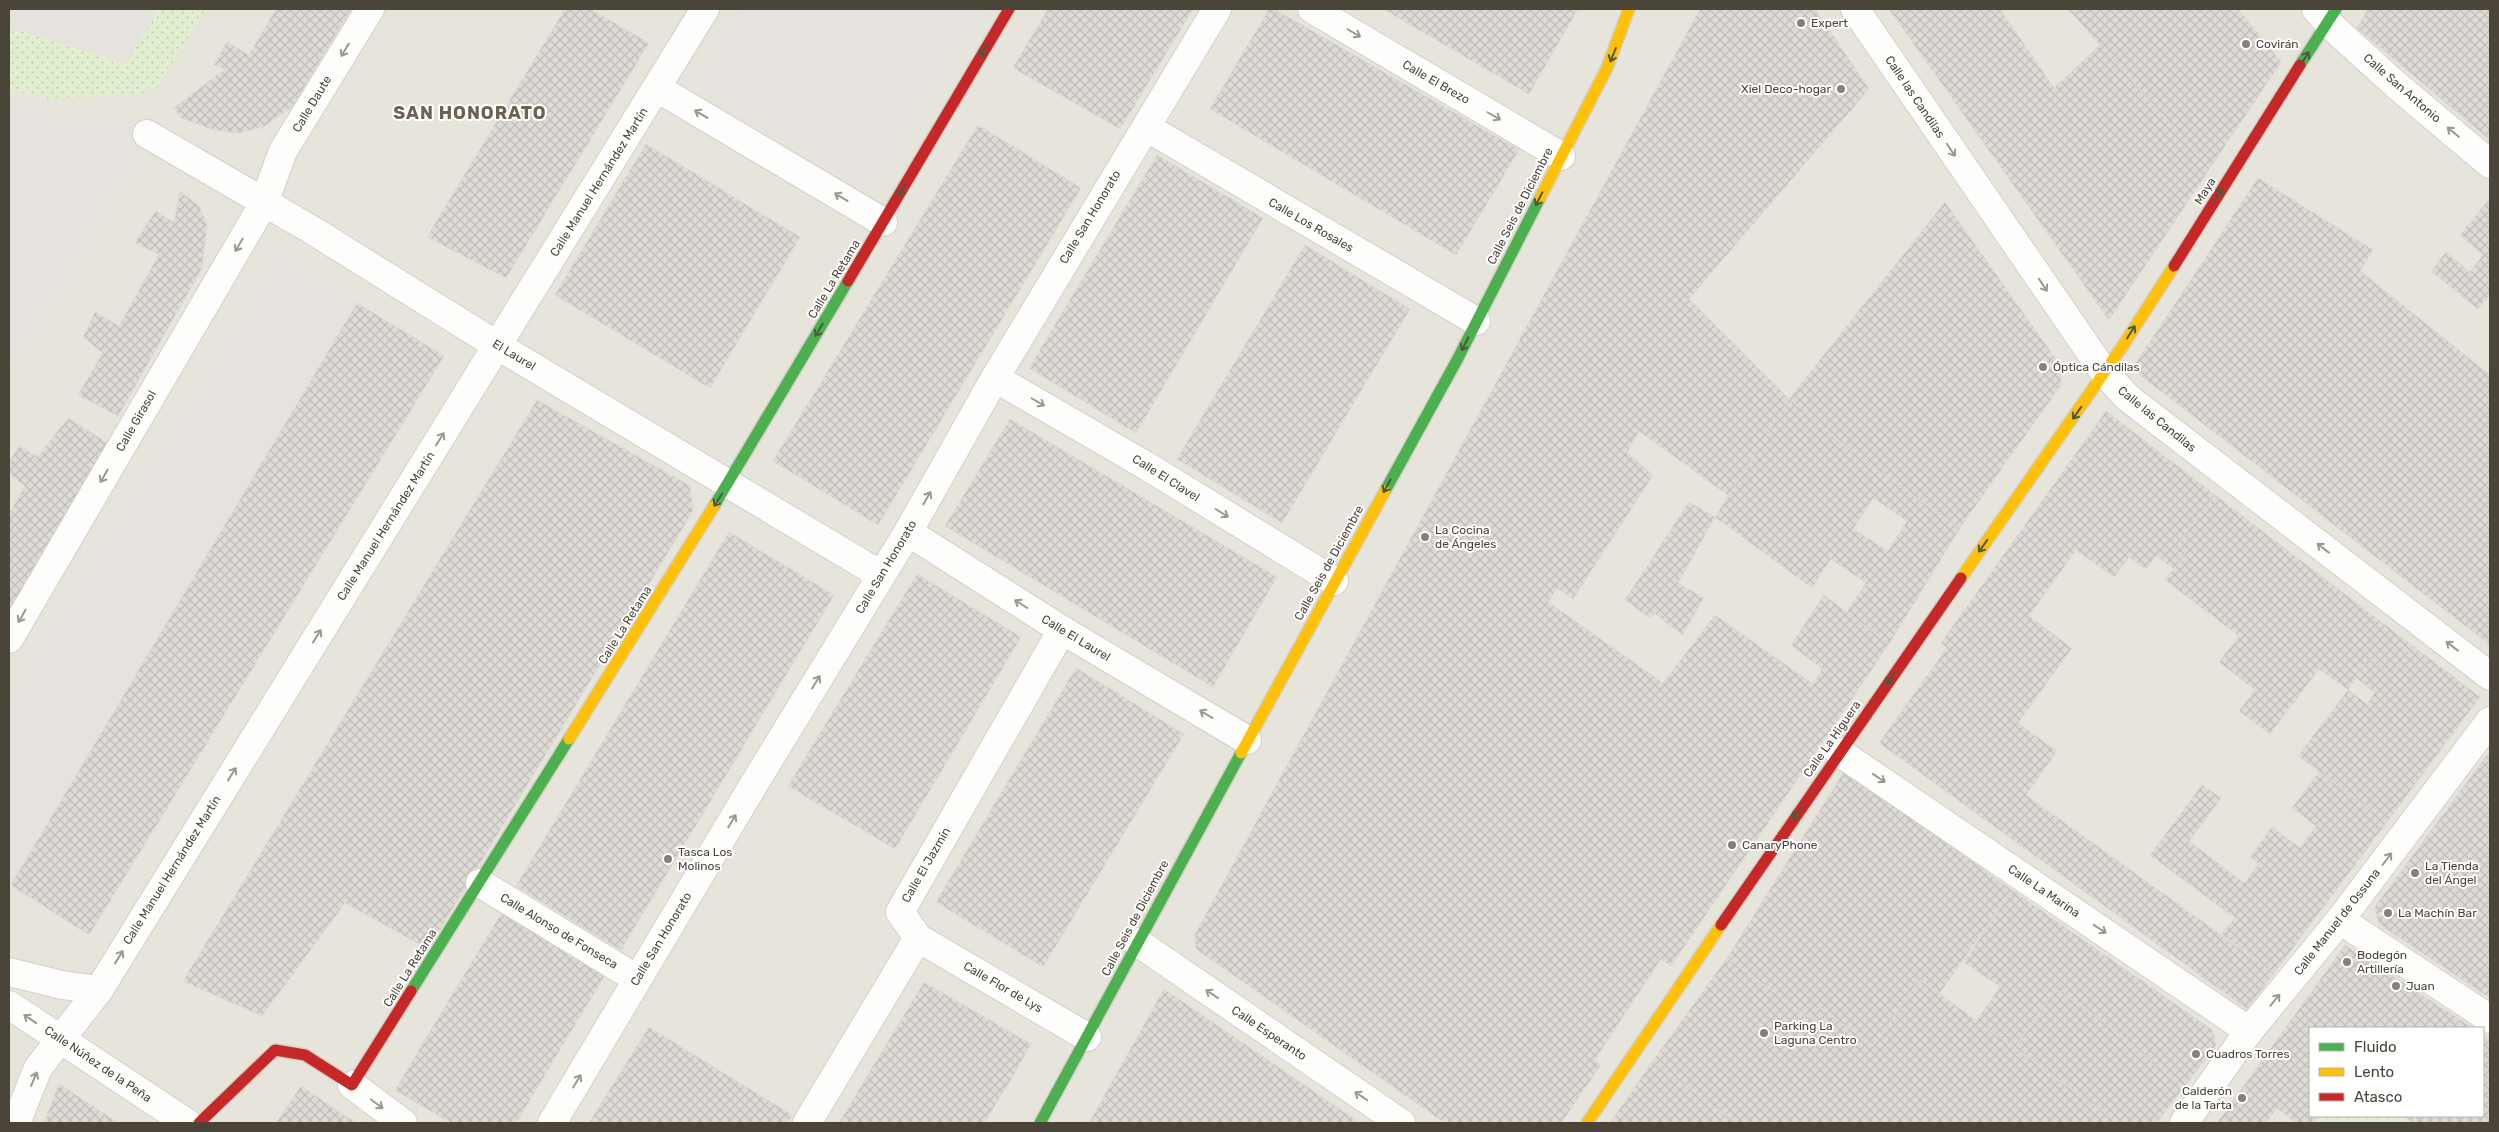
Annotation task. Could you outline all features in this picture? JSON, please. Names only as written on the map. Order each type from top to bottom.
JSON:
[{"type":"street","name":"Calle Daute","points":[[264,203],[283,151],[370,9]]},
{"type":"street","name":"Calle Manuel Hernández Martín","points":[[16,1123],[38,1068],[99,990],[705,9]]},
{"type":"street","name":"Calle La Retama","points":[[352,1085],[729,483],[1009,9]]},
{"type":"street","name":"Calle San Honorato","points":[[552,1123],[908,532],[996,378],[1217,9]]},
{"type":"street","name":"Calle El Brezo","points":[[1312,9],[1561,156]]},
{"type":"street","name":"Calle Seis de Diciembre","points":[[1040,1123],[1476,321],[1613,56],[1629,9]]},
{"type":"street","name":"Calle las Candilas","points":[[1855,9],[2104,372],[2128,398],[2490,676]]},
{"type":"street","name":"Maya","points":[[2104,372],[2327,13]]},
{"type":"street","name":"Calle San Antonio","points":[[2327,13],[2490,164]]},
{"type":"street","points":[[657,88],[883,222]]},
{"type":"street","name":"Calle Los Rosales","points":[[1146,127],[1476,321]]},
{"type":"street","name":"El Laurel","points":[[147,134],[312,230],[498,346],[881,575]]},
{"type":"street","name":"Calle Girasol","points":[[9,639],[264,203]]},
{"type":"street","name":"Calle La Higuera","points":[[1587,1123],[1839,752],[2104,372]]},
{"type":"street","name":"Calle El Clavel","points":[[996,378],[1145,465],[1334,581]]},
{"type":"street","name":"Calle El Laurel","points":[[908,532],[1062,630],[1248,740]]},
{"type":"street","name":"Calle El Jazmín","points":[[918,938],[900,912],[1062,630]]},
{"type":"street","name":"Calle Manuel de Ossuna","points":[[2184,1123],[2250,1031],[2340,920],[2490,721]]},
{"type":"street","name":"Calle La Marina","points":[[1839,752],[2250,1031]]},
{"type":"street","name":"Calle Alonso de Fonseca","points":[[480,883],[637,979]]},
{"type":"street","points":[[2340,920],[2490,1019]]},
{"type":"street","points":[[807,1123],[918,938]]},
{"type":"street","name":"Calle Flor de Lys","points":[[918,938],[1087,1037]]},
{"type":"street","name":"Calle Esperanto","points":[[1137,942],[1401,1123]]},
{"type":"street","points":[[9,972],[62,985],[99,990]]},
{"type":"street","name":"Calle Núñez de la Peña","points":[[9,1005],[187,1123]]},
{"type":"street","points":[[198,1123],[275,1050],[305,1055],[352,1085],[403,1123]]},
{"type":"shaded area","points":[[9,9],[2490,9],[2490,1123],[9,1123]]},
{"type":"shaded area","points":[[9,9],[157,9],[125,63],[9,27]]},
{"type":"shaded area","points":[[738,9],[985,9],[868,191],[693,82]]},
{"type":"shaded area","points":[[9,103],[75,122],[156,117],[9,370]]},
{"type":"shaded area","points":[[279,254],[357,303],[9,889],[9,696]]},
{"type":"green space","points":[[159,9],[206,9],[155,92],[147,87],[143,94],[48,99],[9,89],[9,27],[126,64]]},
{"type":"green space","points":[[2317,1117],[2405,1117],[2411,1121],[2410,1123],[2313,1123]]},
{"type":"building","points":[[276,9],[351,9],[292,107],[263,127],[239,133],[214,130],[181,118],[174,108],[225,69],[214,65],[227,42],[249,55]]},
{"type":"building","points":[[565,9],[590,9],[649,43],[506,278],[427,237]]},
{"type":"building","points":[[1048,9],[1193,9],[1120,129],[1013,68]]},
{"type":"building","points":[[1269,9],[1274,9],[1519,150],[1456,255],[1210,109]]},
{"type":"building","points":[[1383,9],[1578,9],[1529,94]]},
{"type":"building","points":[[1700,9],[1815,9],[1869,89],[1689,299],[1789,399],[1761,445],[1729,496],[1639,431],[1627,453],[1653,475],[1573,599],[1557,588],[1548,602],[1663,683],[1715,615],[1813,684],[1822,669],[1791,645],[1824,595],[1889,644],[1671,966],[1661,959],[1594,1061],[1601,1065],[1561,1123],[1445,1123],[1196,949],[1195,934]]},
{"type":"building","points":[[1889,9],[2000,9],[2054,88],[2100,45],[2210,168],[2109,320]]},
{"type":"building","points":[[2068,9],[2238,9],[2281,62],[2210,168]]},
{"type":"building","points":[[2368,9],[2490,9],[2490,140],[2357,28]]},
{"type":"building","points":[[978,125],[1081,188],[878,525],[773,461]]},
{"type":"building","points":[[646,144],[800,237],[710,388],[555,295]]},
{"type":"building","points":[[1157,155],[1263,218],[1136,433],[1029,368]]},
{"type":"building","points":[[2258,178],[2373,250],[2360,271],[2490,375],[2490,581],[2455,618],[2132,369]]},
{"type":"building","points":[[180,191],[199,206],[207,225],[202,268],[118,416],[78,395],[103,353],[83,337],[95,312],[119,326],[159,255],[135,242],[156,211],[174,223]]},
{"type":"building","points":[[2490,198],[2490,294],[2478,309],[2431,271],[2446,252],[2470,272],[2483,255],[2460,235]]},
{"type":"building","points":[[1945,202],[2060,365],[2061,385],[1960,528],[1865,462],[1789,399]]},
{"type":"building","points":[[1305,245],[1410,309],[1282,523],[1177,459]]},
{"type":"building","points":[[357,303],[444,356],[89,935],[11,885]]},
{"type":"building","points":[[1789,399],[1865,462],[1960,528],[1889,644],[1847,612],[1866,583],[1831,559],[1812,588],[1715,517]],"holes":[[[1873,498],[1907,521],[1888,551],[1853,529]]]},
{"type":"building","points":[[537,400],[690,486],[693,511],[428,949],[345,903],[262,1016],[183,981]]},
{"type":"building","points":[[2106,411],[2215,495],[2177,545],[2186,553],[2174,569],[2156,556],[2146,569],[2129,557],[2114,577],[2076,550],[2029,616],[2072,648],[2018,723],[2057,751],[2026,795],[2274,973],[2247,1009],[1879,743],[1947,648],[1941,643]]},
{"type":"building","points":[[68,418],[109,444],[9,627],[9,514],[25,486],[9,474],[9,463],[19,446],[38,457]]},
{"type":"building","points":[[1010,419],[1277,577],[1213,687],[945,526]]},
{"type":"building","points":[[2215,495],[2413,646],[2391,676],[2369,659],[2348,690],[2319,669],[2270,734],[2239,711],[2255,690],[2219,662],[2239,636],[2165,580],[2186,553],[2177,545]]},
{"type":"building","points":[[1689,502],[1715,517],[1678,583],[1704,598],[1682,635],[1654,613],[1650,618],[1625,600]]},
{"type":"building","points":[[729,532],[834,595],[621,950],[516,886]]},
{"type":"building","points":[[917,574],[1021,637],[895,849],[788,786]]},
{"type":"building","points":[[2490,581],[2490,645],[2455,618]]},
{"type":"building","points":[[2413,646],[2480,697],[2387,822],[2298,756],[2348,690],[2367,704],[2375,693],[2355,677],[2369,659],[2391,676]]},
{"type":"building","points":[[1076,668],[1184,734],[1043,967],[936,902]]},
{"type":"building","points":[[2490,751],[2490,998],[2379,924],[2374,908]]},
{"type":"building","points":[[1845,770],[2012,890],[1939,994],[1920,980],[1873,1046],[1820,1007],[1811,1019],[1727,958]]},
{"type":"building","points":[[2319,772],[2387,822],[2274,973],[2222,934],[2235,918],[2150,855],[2202,785],[2221,798],[2189,841],[2244,883],[2259,864],[2250,857],[2272,827],[2300,848],[2316,826],[2292,808]]},
{"type":"building","points":[[2012,890],[2212,1030],[2216,1045],[2184,1087],[2093,1014],[2055,989],[2015,1048],[1976,1021],[2000,987],[1964,962]]},
{"type":"building","points":[[502,912],[605,975],[516,1123],[451,1123],[395,1090]]},
{"type":"building","points":[[2345,945],[2471,1027],[2309,1027],[2309,1117],[2317,1117],[2313,1123],[2296,1123],[2277,1108],[2266,1123],[2217,1123]]},
{"type":"building","name":"Parking La Laguna Centro","points":[[1727,958],[1811,1019],[1820,1007],[1873,1046],[1920,980],[2119,1123],[1737,1123],[1652,1062]]},
{"type":"building","points":[[924,982],[1031,1044],[1009,1083],[984,1123],[839,1123]]},
{"type":"building","points":[[1164,989],[1360,1123],[1089,1123]]},
{"type":"building","points":[[2055,989],[2093,1014],[2184,1087],[2157,1123],[2119,1123],[2015,1048]]},
{"type":"building","points":[[649,1027],[792,1115],[787,1123],[589,1123]]},
{"type":"building","points":[[2484,1036],[2490,1040],[2490,1123],[2410,1123],[2411,1121],[2405,1117],[2484,1117]]},
{"type":"building","points":[[1652,1062],[1737,1123],[1610,1123]]},
{"type":"building","points":[[59,1084],[118,1123],[44,1123]]},
{"type":"building","points":[[301,1086],[356,1123],[276,1123]]},
{"type":"traffic: fast","points":[[2300,65],[2336,9]]},
{"type":"traffic: fast","points":[[1385,491],[1457,360],[1540,198]]},
{"type":"traffic: fast","points":[[714,506],[848,281]]},
{"type":"traffic: fast","points":[[411,991],[569,739]]},
{"type":"traffic: fast","points":[[1040,1123],[1241,753]]},
{"type":"traffic: slow","points":[[1540,198],[1607,68],[1629,9]]},
{"type":"traffic: slow","points":[[1961,578],[2124,344],[2174,266]]},
{"type":"traffic: slow","points":[[1241,753],[1385,491]]},
{"type":"traffic: slow","points":[[569,739],[714,506]]},
{"type":"traffic: slow","points":[[1587,1123],[1721,925]]},
{"type":"traffic: jam","points":[[848,281],[1009,9]]},
{"type":"traffic: jam","points":[[2174,266],[2300,65]]},
{"type":"traffic: jam","points":[[1721,925],[1961,578]]},
{"type":"traffic: jam","points":[[199,1123],[275,1050],[305,1055],[352,1085],[411,991]]},
{"type":"place","name":"Expert","points":[[1801,23]]},
{"type":"place","name":"Covirán","points":[[2246,44]]},
{"type":"place","name":"Xiel Deco-hogar","points":[[1841,89]]},
{"type":"place","name":"Óptica Cándilas","points":[[2043,367]]},
{"type":"place","name":"La Cocina de Ángeles","points":[[1425,537]]},
{"type":"place","name":"CanaryPhone","points":[[1732,845]]},
{"type":"place","name":"Tasca Los Molinos","points":[[668,859]]},
{"type":"place","name":"La Tienda del Ángel","points":[[2415,873]]},
{"type":"place","name":"La Machín Bar","points":[[2388,913]]},
{"type":"place","name":"Bodegón Artillería","points":[[2347,962]]},
{"type":"place","name":"Juan","points":[[2396,986]]},
{"type":"place","name":"Parking La Laguna Centro","points":[[1764,1033]]},
{"type":"place","name":"Cuadros Torres","points":[[2196,1054]]},
{"type":"place","name":"Calderón de la Tarta","points":[[2242,1098]]},
{"type":"district","name":"SAN HONORATO","points":[[470,113]]}]
